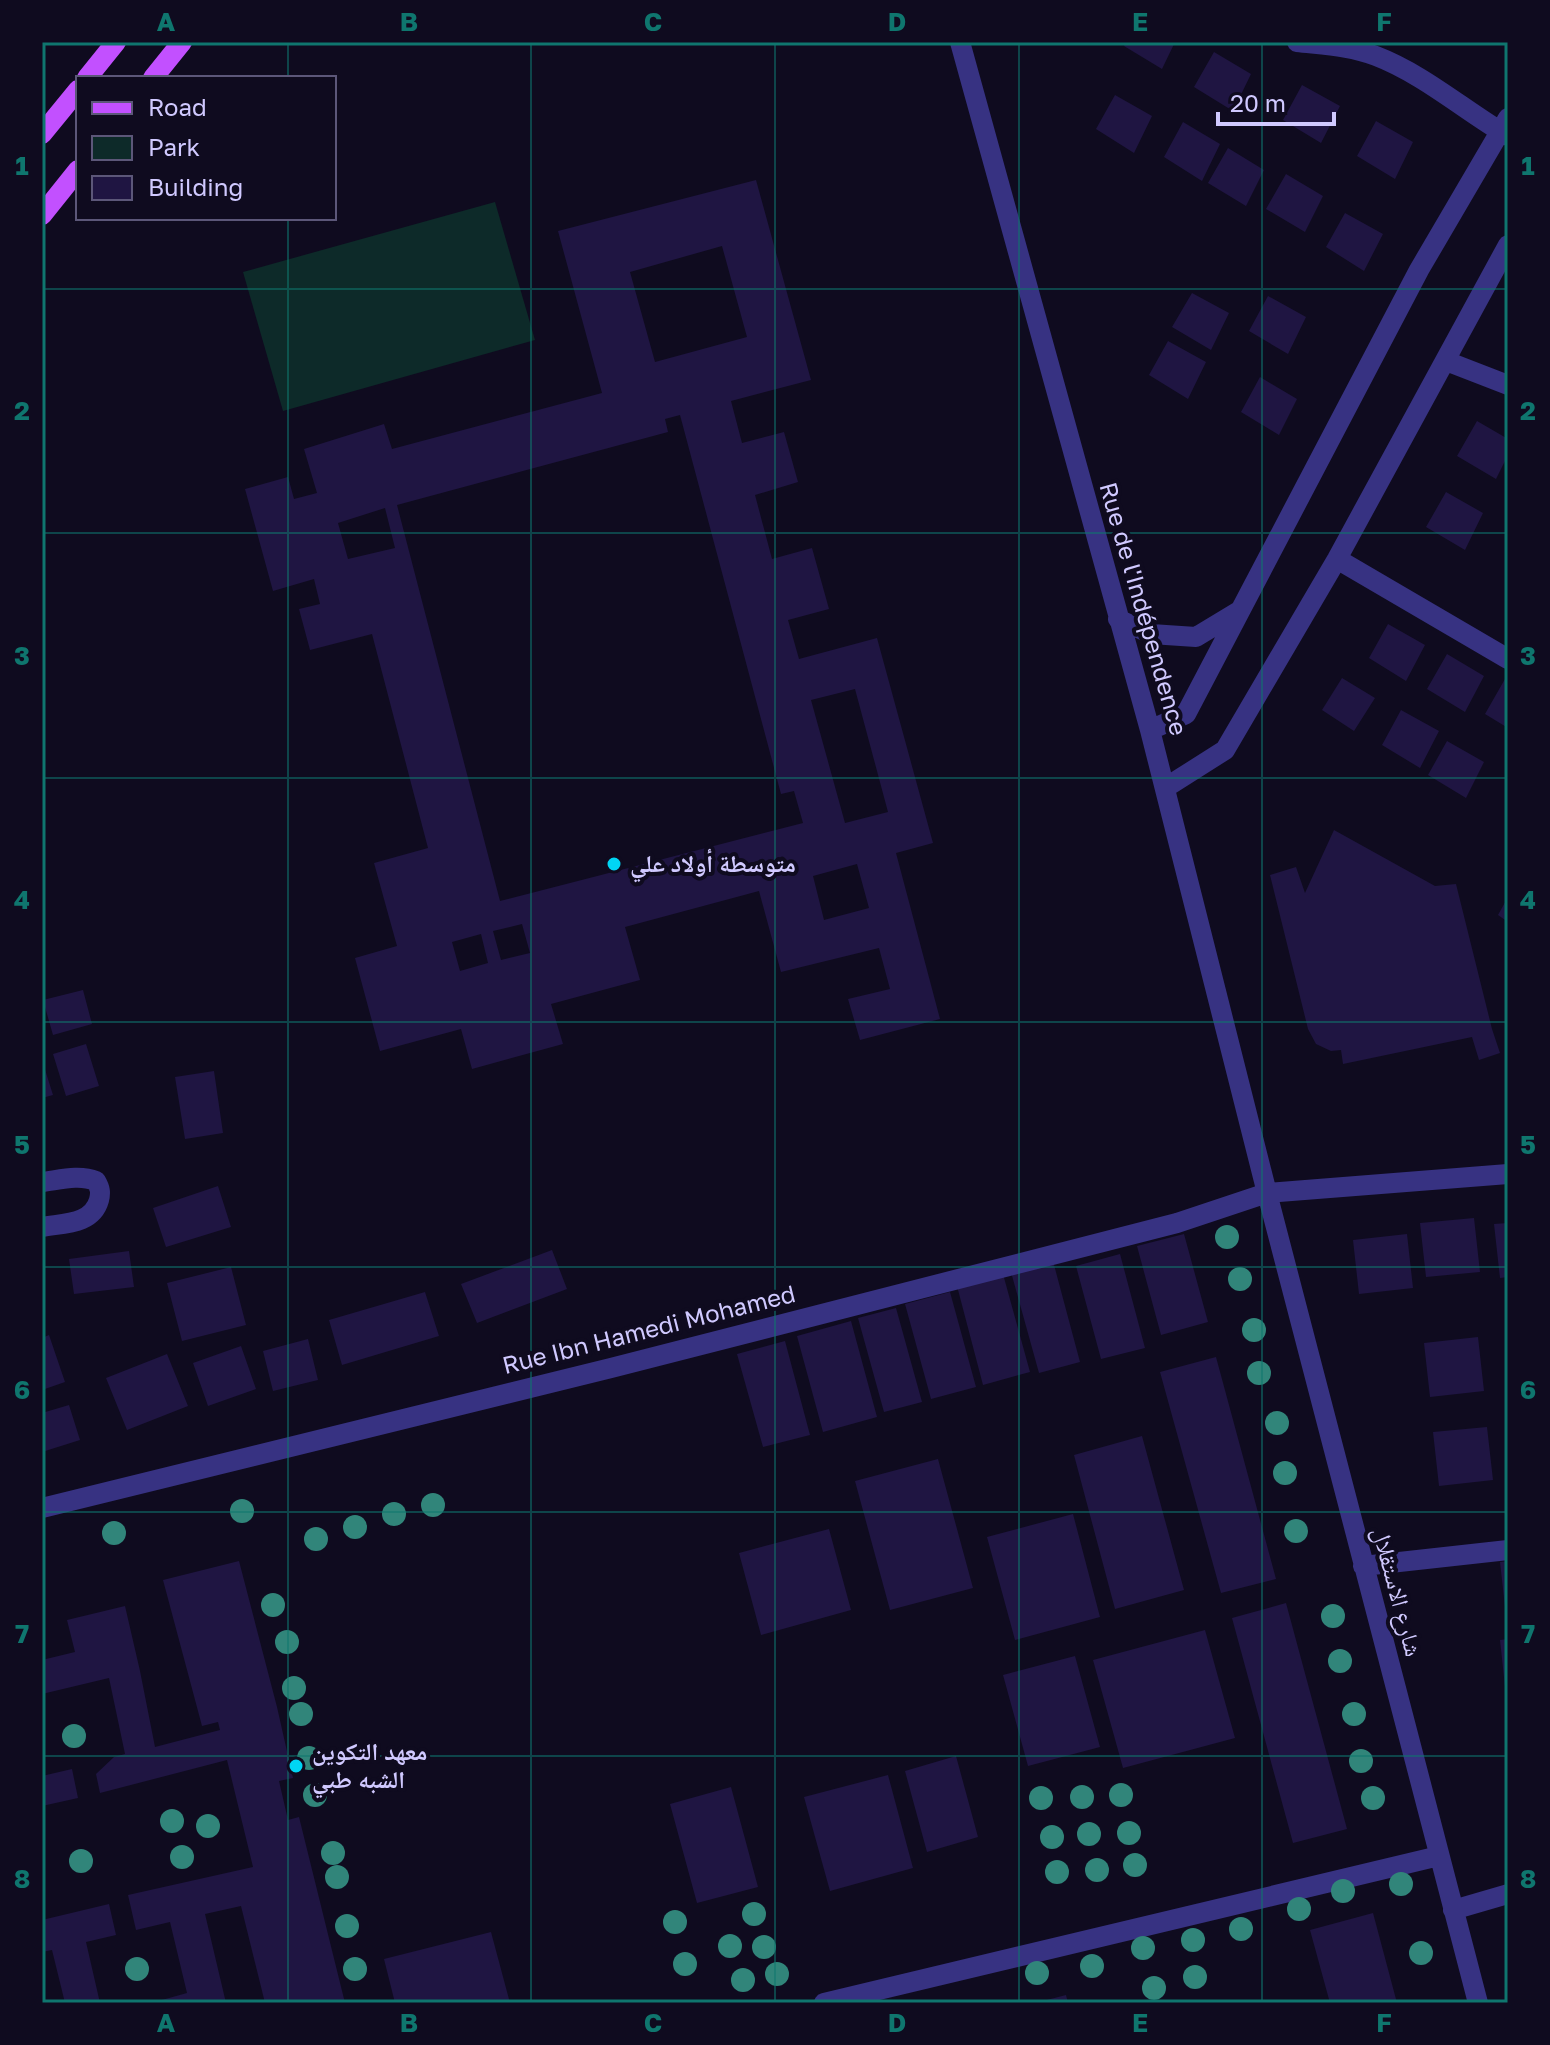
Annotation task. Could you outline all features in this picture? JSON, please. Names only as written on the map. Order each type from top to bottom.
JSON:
[{"type":"main road","points":[[89,76],[116,42]]},
{"type":"main road","points":[[155,76],[182,42]]},
{"type":"main road","points":[[42,134],[76,92]]},
{"type":"main road","points":[[42,215],[76,172]]},
{"type":"street","name":"Rue de l'Indépendence","points":[[960,42],[1150,730],[1267,1193]]},
{"type":"street","points":[[1150,730],[1186,714],[1419,270],[1505,128],[1376,56],[1346,47],[1297,42]]},
{"type":"street","points":[[1165,788],[1225,750],[1337,559],[1508,245]]},
{"type":"street","points":[[1446,361],[1508,385]]},
{"type":"street","points":[[1337,559],[1508,659]]},
{"type":"street","points":[[1118,619],[1151,634],[1196,637],[1239,611]]},
{"type":"street","name":"Rue Ibn Hamedi Mohamed","points":[[42,1508],[626,1364],[1177,1223],[1267,1193],[1508,1174]]},
{"type":"street","points":[[42,1182],[89,1178],[96,1181],[100,1195],[97,1207],[86,1219],[42,1227]]},
{"type":"street","name":"شارع الاستقلال","points":[[1267,1193],[1478,2003]]},
{"type":"street","points":[[1363,1566],[1508,1550]]},
{"type":"street","points":[[824,2003],[1439,1856]]},
{"type":"street","points":[[1453,1910],[1508,1894]]},
{"type":"green space","points":[[495,202],[535,340],[283,411],[243,272]]},
{"type":"building","points":[[1126,42],[1175,42],[1162,69],[1124,46]]},
{"type":"building","points":[[1214,52],[1251,74],[1233,111],[1194,87]]},
{"type":"building","points":[[1302,85],[1340,106],[1321,143],[1283,120]]},
{"type":"building","points":[[1115,95],[1152,116],[1134,153],[1096,129]]},
{"type":"building","points":[[1376,121],[1413,142],[1395,179],[1357,156]]},
{"type":"building","points":[[1183,122],[1220,144],[1202,181],[1164,157]]},
{"type":"building","points":[[1228,148],[1264,170],[1246,206],[1208,183]]},
{"type":"building","points":[[1286,174],[1323,196],[1305,232],[1266,209]]},
{"type":"building","points":[[756,180],[811,380],[731,401],[742,443],[784,432],[798,482],[755,495],[772,559],[812,548],[829,609],[788,620],[799,659],[877,638],[933,843],[896,853],[940,1019],[860,1040],[848,999],[890,989],[879,948],[781,972],[759,891],[625,927],[640,980],[551,1004],[563,1044],[472,1069],[461,1029],[380,1051],[355,958],[397,946],[374,863],[428,848],[372,634],[310,650],[299,609],[320,604],[314,579],[273,591],[245,489],[288,477],[294,499],[317,493],[304,449],[384,424],[392,449],[602,393],[558,231]],"holes":[[[722,246],[747,337],[655,362],[630,272]],[[680,415],[781,794],[794,791],[803,823],[500,901],[397,505],[668,432],[665,419]],[[385,508],[395,548],[348,559],[338,523]],[[855,689],[888,812],[845,823],[811,700]],[[857,864],[869,908],[824,920],[813,876]],[[522,924],[530,953],[501,960],[493,931]],[[481,934],[488,963],[460,971],[452,942]]]},
{"type":"building","points":[[1345,213],[1383,234],[1364,271],[1326,247]]},
{"type":"building","points":[[1192,293],[1229,313],[1211,350],[1172,327]]},
{"type":"building","points":[[1268,296],[1306,317],[1288,354],[1249,331]]},
{"type":"building","points":[[1168,341],[1206,362],[1188,399],[1149,375]]},
{"type":"building","points":[[1260,377],[1297,399],[1279,435],[1241,412]]},
{"type":"building","points":[[1477,421],[1508,439],[1508,455],[1496,479],[1457,456]]},
{"type":"building","points":[[1446,492],[1483,513],[1465,550],[1426,527]]},
{"type":"building","points":[[1388,624],[1425,645],[1406,681],[1369,658]]},
{"type":"building","points":[[1447,654],[1484,676],[1465,712],[1427,689]]},
{"type":"building","points":[[1342,678],[1375,698],[1354,731],[1322,710]]},
{"type":"building","points":[[1505,679],[1508,681],[1508,728],[1485,714]]},
{"type":"building","points":[[1401,710],[1439,731],[1420,768],[1382,745]]},
{"type":"building","points":[[1447,741],[1484,762],[1466,798],[1428,775]]},
{"type":"building","points":[[1334,830],[1435,886],[1456,884],[1500,1053],[1479,1060],[1472,1037],[1343,1064],[1341,1050],[1331,1051],[1316,1044],[1308,1029],[1270,875],[1296,867],[1305,893]]},
{"type":"building","points":[[1508,897],[1508,922],[1498,915]]},
{"type":"building","points":[[83,990],[92,1024],[53,1035],[43,1000]]},
{"type":"building","points":[[86,1044],[99,1086],[66,1096],[53,1054]]},
{"type":"building","points":[[42,1060],[53,1095],[42,1098]]},
{"type":"building","points":[[214,1071],[223,1133],[185,1139],[175,1077]]},
{"type":"building","points":[[218,1186],[231,1227],[166,1247],[153,1208]]},
{"type":"building","points":[[1474,1218],[1480,1272],[1426,1277],[1420,1223]]},
{"type":"building","points":[[1508,1223],[1508,1277],[1500,1278],[1494,1224]]},
{"type":"building","points":[[1184,1234],[1208,1322],[1161,1335],[1137,1246]]},
{"type":"building","points":[[1407,1234],[1413,1288],[1359,1294],[1353,1240]]},
{"type":"building","points":[[552,1250],[567,1289],[477,1323],[461,1284]]},
{"type":"building","points":[[129,1251],[134,1287],[74,1294],[69,1259]]},
{"type":"building","points":[[1120,1254],[1145,1348],[1101,1359],[1076,1266]]},
{"type":"building","points":[[1053,1261],[1080,1362],[1039,1373],[1011,1272]]},
{"type":"building","points":[[231,1267],[246,1325],[182,1341],[167,1283]]},
{"type":"building","points":[[1003,1274],[1030,1372],[983,1385],[957,1286]]},
{"type":"building","points":[[425,1292],[439,1336],[342,1365],[329,1320]]},
{"type":"building","points":[[950,1292],[976,1387],[931,1399],[905,1304]]},
{"type":"building","points":[[896,1308],[922,1402],[884,1412],[858,1318]]},
{"type":"building","points":[[851,1321],[877,1417],[823,1432],[797,1336]]},
{"type":"building","points":[[49,1335],[65,1382],[42,1390],[42,1338]]},
{"type":"building","points":[[1478,1337],[1484,1391],[1430,1397],[1424,1343]]},
{"type":"building","points":[[308,1339],[318,1380],[273,1391],[263,1351]]},
{"type":"building","points":[[785,1341],[810,1435],[763,1447],[737,1354]]},
{"type":"building","points":[[241,1346],[256,1389],[208,1406],[193,1363]]},
{"type":"building","points":[[167,1354],[188,1406],[127,1430],[106,1378]]},
{"type":"building","points":[[1216,1357],[1276,1579],[1221,1593],[1160,1372]]},
{"type":"building","points":[[69,1405],[80,1440],[42,1452],[42,1413]]},
{"type":"building","points":[[1487,1427],[1493,1480],[1439,1486],[1433,1432]]},
{"type":"building","points":[[1142,1436],[1184,1590],[1115,1609],[1074,1455]]},
{"type":"building","points":[[938,1459],[973,1588],[890,1610],[855,1481]]},
{"type":"building","points":[[1073,1514],[1100,1617],[1015,1640],[987,1537]]},
{"type":"building","points":[[829,1529],[851,1610],[761,1635],[739,1553]]},
{"type":"building","points":[[239,1561],[293,1778],[279,1781],[288,1820],[299,1817],[345,2003],[265,2003],[241,1906],[205,1914],[226,2003],[151,2003],[187,1993],[170,1922],[136,1930],[128,1895],[253,1867],[227,1760],[100,1793],[96,1774],[114,1757],[125,1754],[109,1678],[42,1694],[42,1660],[75,1652],[67,1620],[125,1606],[155,1747],[220,1730],[218,1722],[202,1726],[163,1580]]},
{"type":"building","points":[[1508,1561],[1508,1616],[1506,1616],[1500,1562]]},
{"type":"building","points":[[1286,1603],[1347,1829],[1293,1843],[1232,1618]]},
{"type":"building","points":[[1205,1630],[1235,1738],[1123,1768],[1093,1660]]},
{"type":"building","points":[[1508,1639],[1508,1696],[1506,1696],[1500,1640]]},
{"type":"building","points":[[1075,1656],[1100,1747],[1028,1766],[1003,1675]]},
{"type":"building","points":[[956,1756],[978,1837],[927,1852],[905,1771]]},
{"type":"building","points":[[72,1769],[78,1798],[42,1806],[42,1776]]},
{"type":"building","points":[[888,1775],[913,1868],[830,1891],[804,1797]]},
{"type":"building","points":[[731,1787],[758,1887],[697,1903],[670,1804]]},
{"type":"building","points":[[109,1904],[116,1935],[86,1942],[100,2003],[65,2003],[52,1950],[42,1952],[42,1920]]},
{"type":"building","points":[[1373,1913],[1397,2003],[1330,2003],[1310,1930]]},
{"type":"building","points":[[491,1932],[510,2003],[395,2003],[384,1959]]},
{"type":"building","points":[[1066,1995],[1068,2003],[1039,2003],[1039,2002]]},
{"type":"place","name":"متوسطة أولاد علي","points":[[614,864]]},
{"type":"place","name":"معهد التكوين الشبه طبي","points":[[296,1766]]}]
